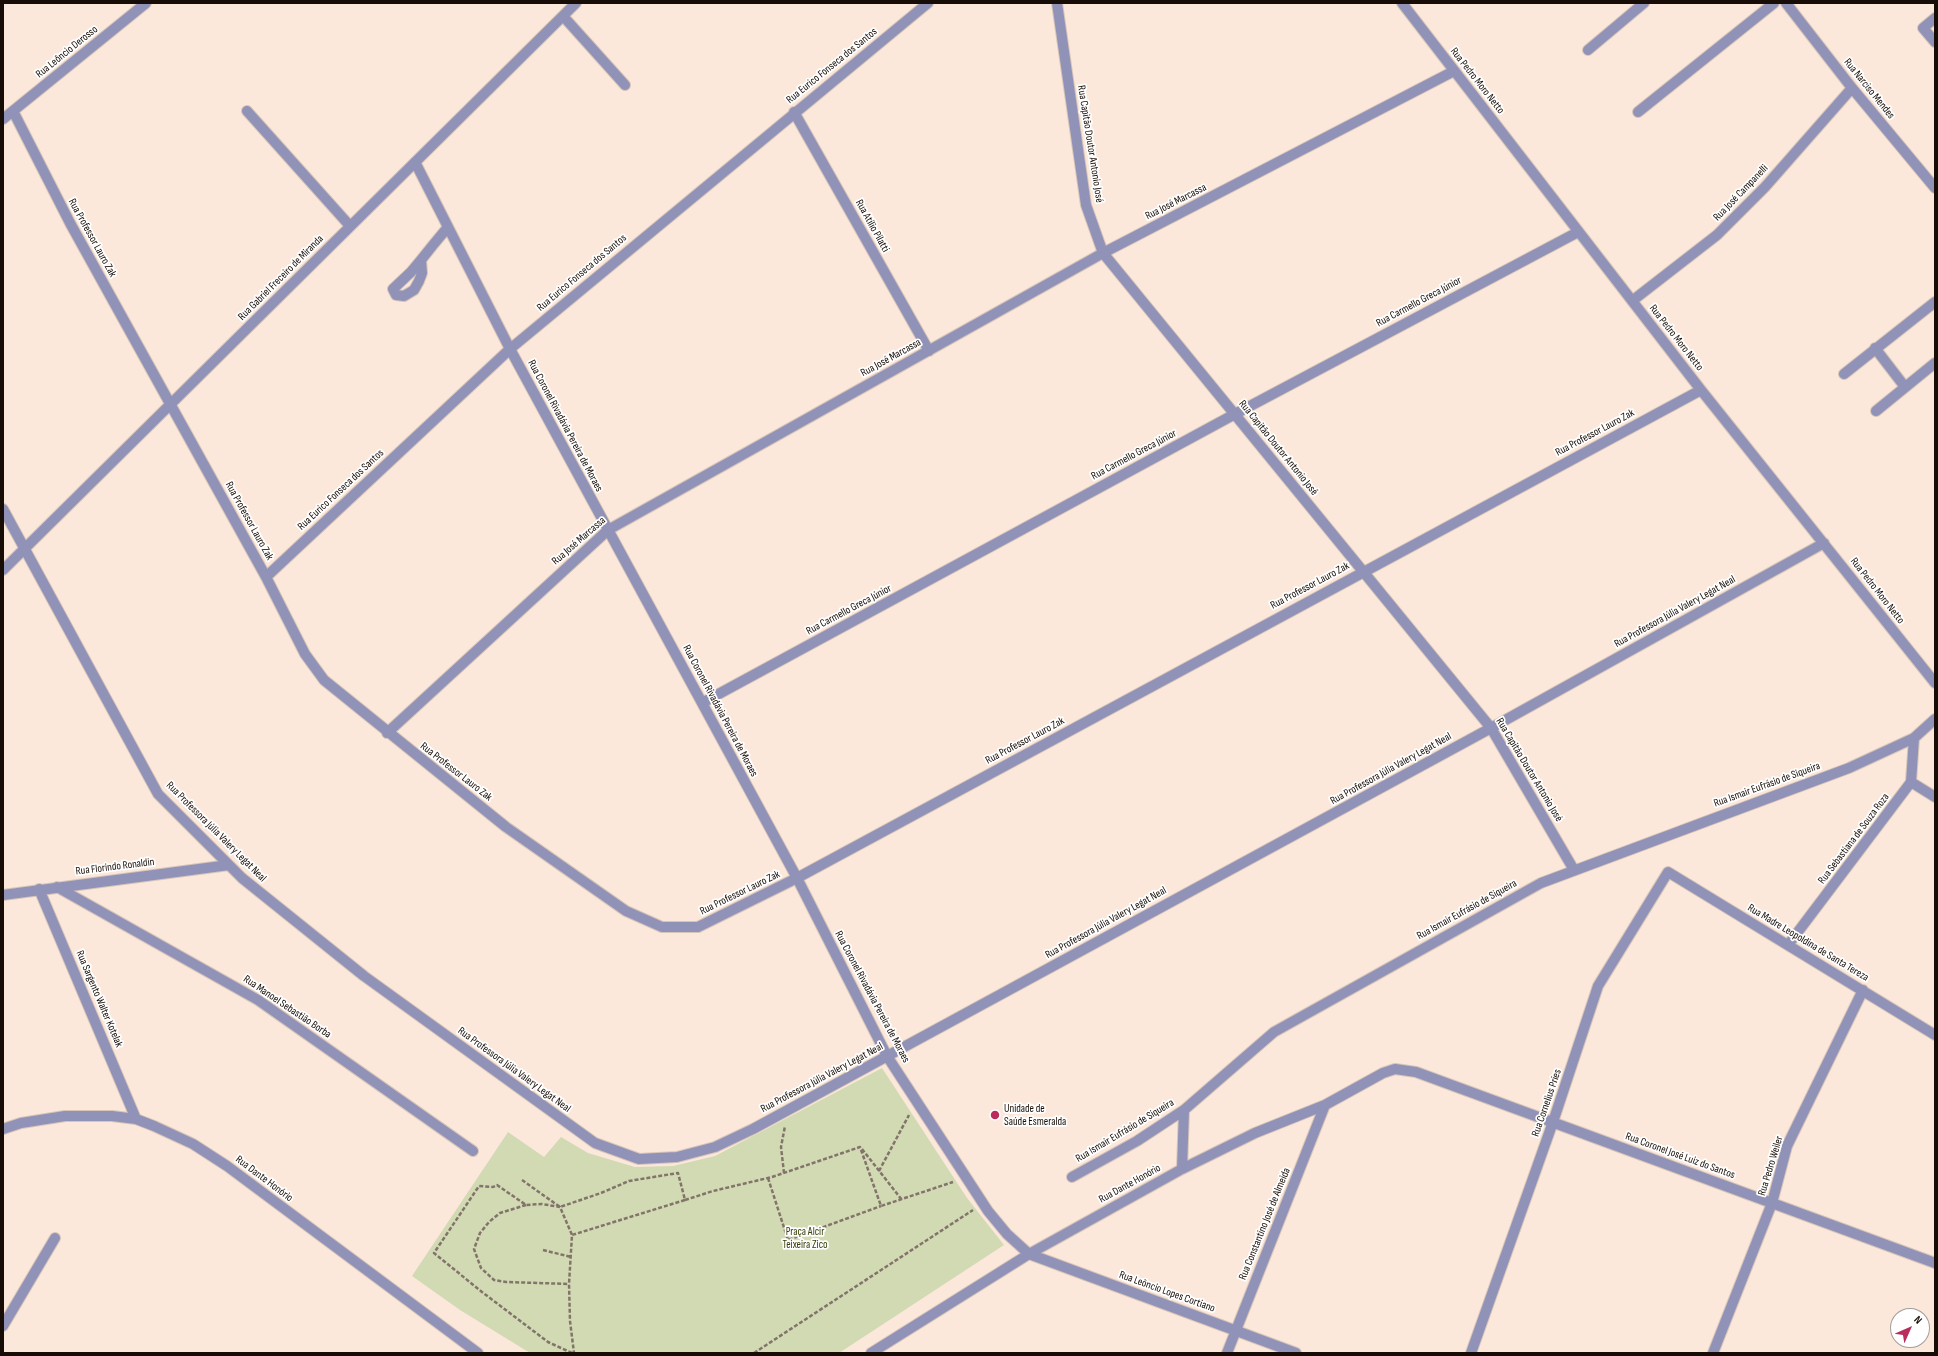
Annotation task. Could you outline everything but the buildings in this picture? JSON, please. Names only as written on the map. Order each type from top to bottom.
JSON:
[{"type":"street","name":"Rua Leôncio Derosso","points":[[3,120],[146,3]]},
{"type":"street","name":"Rua Gabriel Freceiro de Miranda","points":[[3,570],[25,550],[576,3]]},
{"type":"street","name":"Rua Eurico Fonseca dos Santos","points":[[266,577],[510,349],[794,112],[928,3]]},
{"type":"street","name":"Rua Capitão Doutor Antonio José","points":[[1057,3],[1086,205],[1103,253],[1491,728],[1574,870]]},
{"type":"street","name":"Rua Pedro Moro Netto","points":[[1402,3],[1701,390],[1935,683]]},
{"type":"street","points":[[1588,50],[1644,3]]},
{"type":"street","points":[[1638,112],[1774,3]]},
{"type":"street","name":"Rua Narciso Mendes","points":[[1786,3],[1852,88],[1935,188]]},
{"type":"street","points":[[563,16],[625,85]]},
{"type":"street","points":[[1935,18],[1923,28],[1935,42]]},
{"type":"street","name":"Rua José Marcassa","points":[[387,733],[608,530],[1103,253],[1454,71]]},
{"type":"street","name":"Rua José Campanelli","points":[[1632,301],[1717,235],[1765,187],[1852,88]]},
{"type":"street","name":"Rua Professor Lauro Zak","points":[[13,111],[70,223],[266,577],[305,654],[324,680],[387,733],[506,826],[590,887],[626,911],[662,927],[698,927],[797,878],[1363,571],[1701,390]]},
{"type":"street","points":[[247,111],[350,226]]},
{"type":"street","name":"Rua Atílio Pilatti","points":[[794,112],[929,351]]},
{"type":"street","name":"Rua Coronel Rivadávia Pereira de Moraes","points":[[415,162],[510,349],[797,878],[888,1056],[988,1211],[1007,1234],[1029,1254]]},
{"type":"street","points":[[420,260],[448,227]]},
{"type":"street","name":"Rua Carmello Greca Júnior","points":[[702,703],[1235,414],[1578,232]]},
{"type":"street","points":[[1844,374],[1935,302]]},
{"type":"street","points":[[1875,348],[1905,387]]},
{"type":"street","points":[[1876,411],[1935,363]]},
{"type":"street","name":"Rua Professora Júlia Valery Legat Neal","points":[[3,509],[158,794],[242,878],[364,976],[595,1143],[639,1159],[676,1157],[715,1147],[753,1129],[1491,728],[1824,543]]},
{"type":"street","name":"Rua Ismair Eufrásio de Siqueira","points":[[1072,1177],[1137,1141],[1184,1110],[1274,1032],[1541,883],[1849,768],[1914,738],[1935,719]]},
{"type":"street","points":[[1914,738],[1911,782],[1935,798]]},
{"type":"street","name":"Rua Sebastiana de Souza Roza","points":[[1788,945],[1911,782]]},
{"type":"street","name":"Rua Florindo Ronaldin","points":[[3,895],[57,886],[229,865]]},
{"type":"street","name":"Rua Madre Leopoldina de Santa Tereza","points":[[1668,872],[1935,1035]]},
{"type":"street","name":"Rua Cornelius Pries","points":[[1471,1353],[1553,1122],[1598,986],[1668,872]]},
{"type":"street","name":"Rua Manoel Sebastião Borba","points":[[57,886],[258,1000],[473,1151]]},
{"type":"street","name":"Rua Sargento Walter Kotelak","points":[[39,889],[136,1120]]},
{"type":"street","name":"Rua Pedro Weiler","points":[[1713,1353],[1772,1203],[1787,1146],[1862,990]]},
{"type":"street","name":"Rua Dante Honório","points":[[871,1353],[1029,1254],[1182,1169],[1255,1133],[1325,1105],[1383,1073],[1395,1069],[1416,1072]]},
{"type":"street","name":"Rua Coronel José Luiz do Santos","points":[[1416,1072],[1935,1263]]},
{"type":"street","name":"Rua Constantino José de Almeida","points":[[1227,1353],[1325,1105]]},
{"type":"street","points":[[1182,1169],[1184,1110]]},
{"type":"street","name":"Rua Dante Honório","points":[[3,1129],[20,1123],[65,1116],[112,1116],[136,1120],[193,1144],[227,1166],[478,1353]]},
{"type":"street","points":[[3,1326],[55,1238]]},
{"type":"street","name":"Rua Leôncio Lopes Cortiano","points":[[1029,1254],[1296,1353]]},
{"type":"path","points":[[879,1171],[911,1111]]},
{"type":"path","points":[[784,1173],[780,1147],[786,1119]]},
{"type":"path","points":[[860,1147],[902,1200]]},
{"type":"path","points":[[572,1235],[685,1200],[768,1178],[860,1147]]},
{"type":"path","points":[[860,1147],[881,1206]]},
{"type":"path","points":[[569,1284],[506,1282],[494,1280],[481,1268],[474,1249],[480,1233],[489,1222],[500,1213],[526,1205],[542,1204],[560,1207],[601,1193],[629,1181],[678,1173],[685,1200]]},
{"type":"path","points":[[768,1178],[788,1240],[881,1206],[956,1181]]},
{"type":"path","points":[[522,1180],[560,1207],[572,1235],[569,1284],[573,1353],[548,1342],[482,1292],[434,1253],[479,1186],[493,1187],[497,1185],[526,1205]]},
{"type":"path","points":[[754,1353],[976,1209]]},
{"type":"path","points":[[543,1250],[570,1257]]},
{"type":"green space","name":"Praça Alcir Teixeira Zico","points":[[882,1068],[967,1198],[1004,1245],[839,1353],[530,1353],[460,1310],[412,1276],[508,1132],[544,1157],[561,1137],[588,1153],[635,1167],[673,1166],[715,1156]]},
{"type":"place","name":"Unidade de Saúde Esmeralda","points":[[995,1115]]}]
